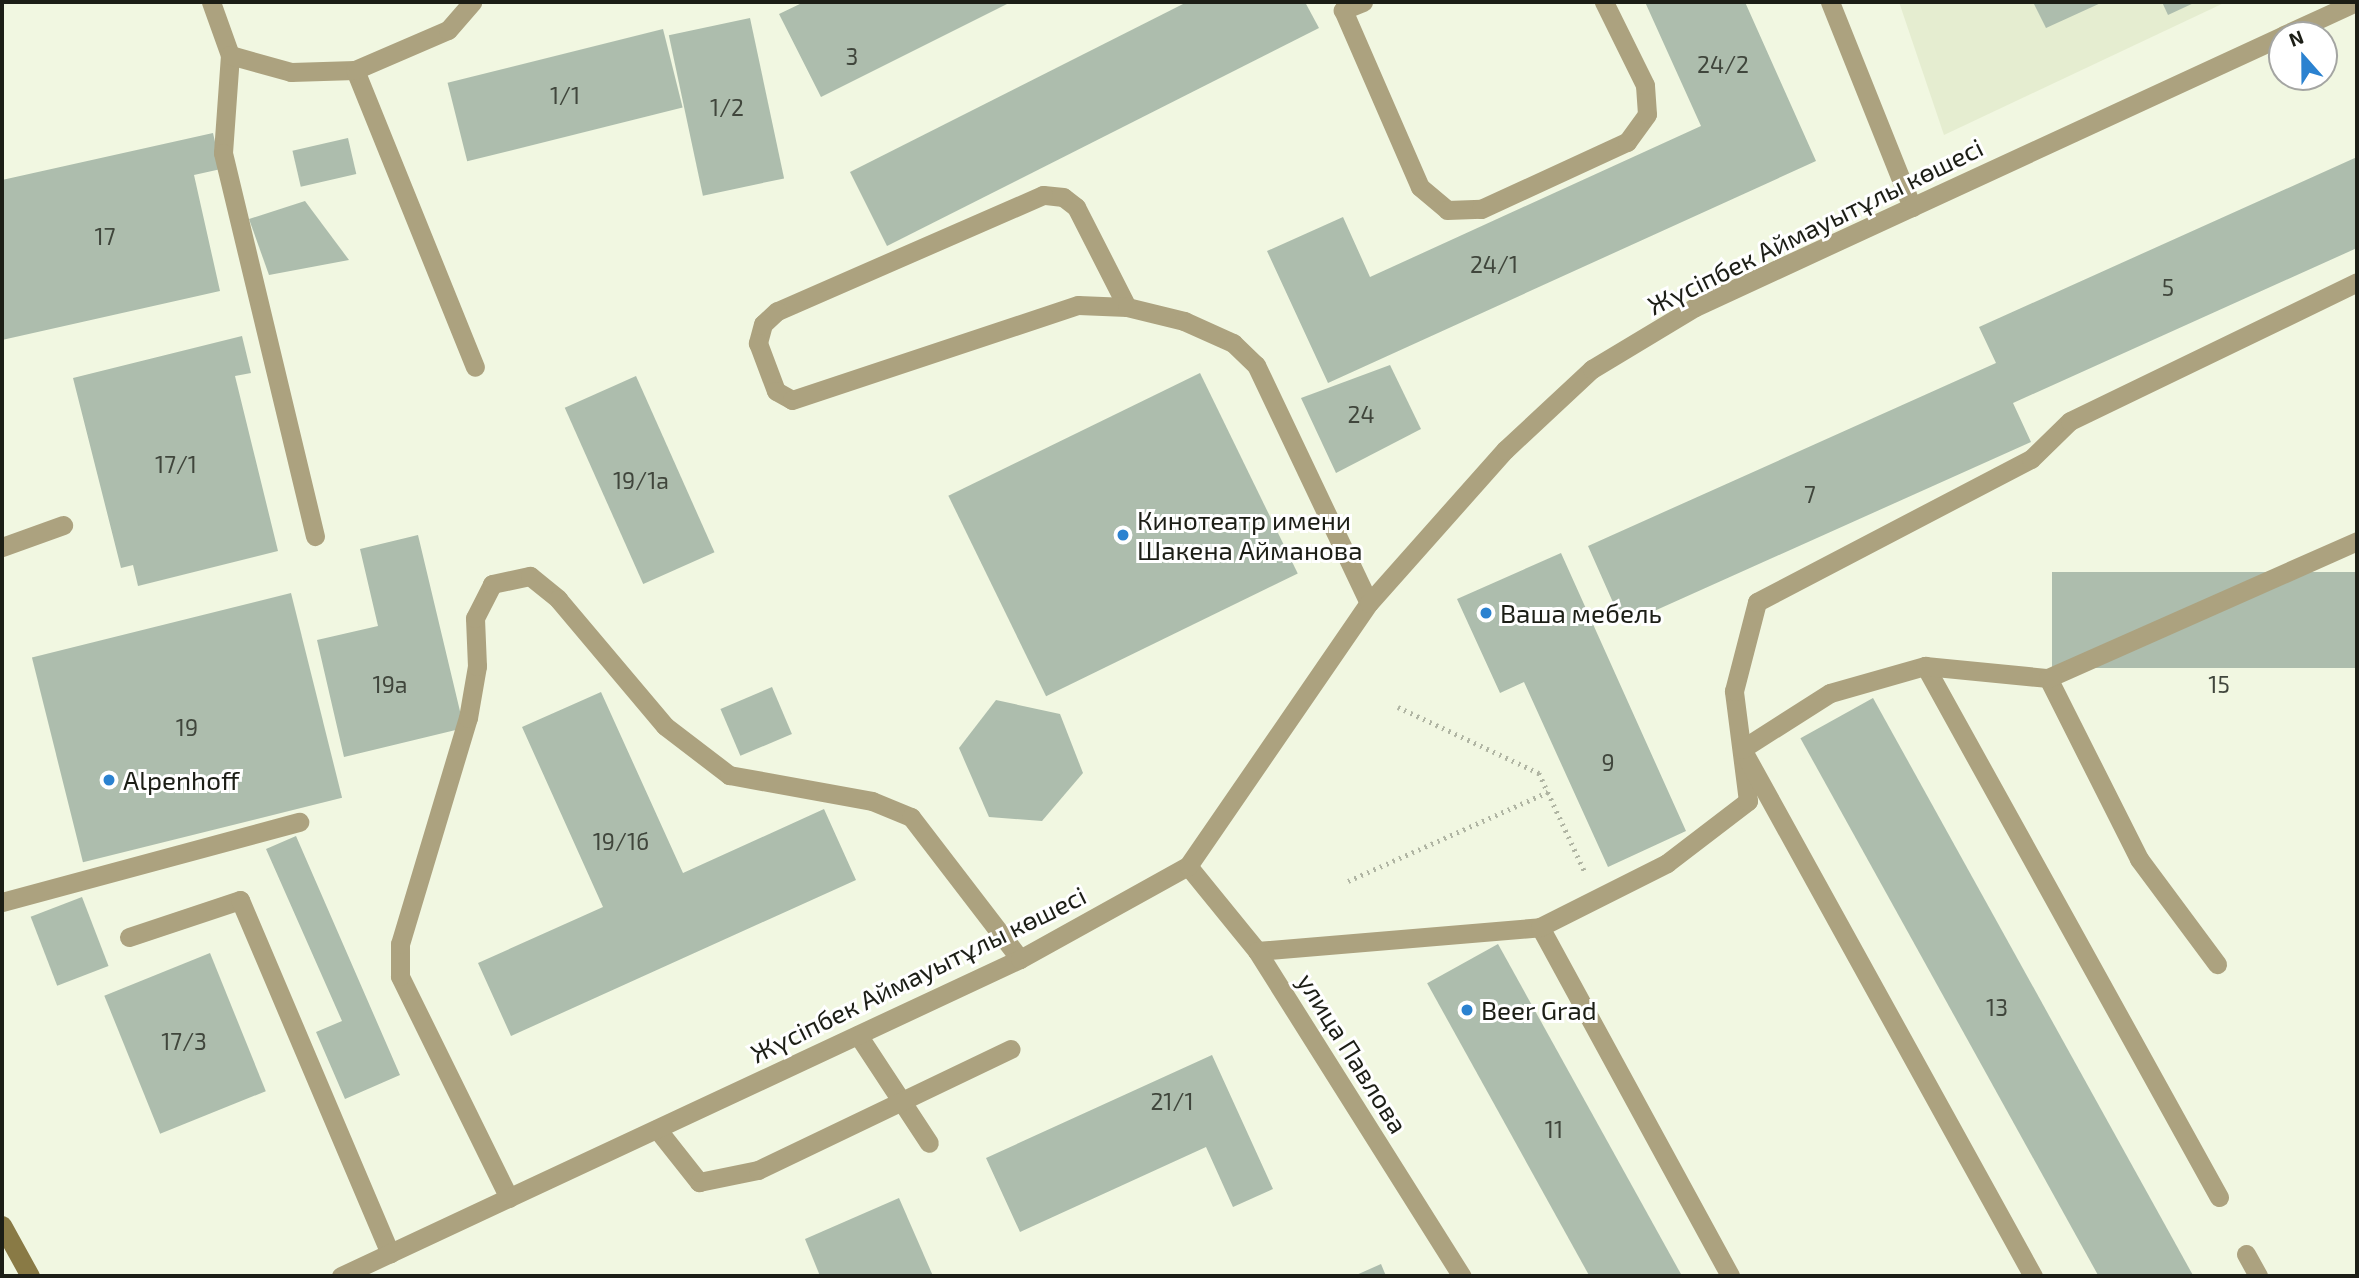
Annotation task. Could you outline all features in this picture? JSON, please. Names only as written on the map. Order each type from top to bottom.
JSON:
[{"type":"main road","points":[[2,1225],[30,1276]]},
{"type":"street","points":[[211,2],[230,55],[223,153],[315,536]]},
{"type":"street","points":[[230,55],[292,72],[355,70],[448,30],[472,2]]},
{"type":"street","points":[[1363,2],[1341,6],[1420,187],[1447,210],[1481,209],[1627,142],[1647,114],[1645,85],[1604,2]]},
{"type":"street","points":[[1830,2],[1912,207]]},
{"type":"street","name":"Жүсіпбек Аймауытұлы көшесі","points":[[2315,21],[2356,2]]},
{"type":"street","name":"Жүсіпбек Аймауытұлы көшесі","points":[[341,1276],[1020,959],[1188,866],[1369,603],[1505,450],[1592,369],[1695,307],[2268,43]]},
{"type":"street","points":[[355,70],[475,367]]},
{"type":"street","points":[[1127,307],[1076,207],[1063,197],[1043,194],[777,311],[763,324],[758,343],[776,391],[792,400],[811,399],[1078,305],[1127,307],[1184,321],[1233,343],[1256,365],[1369,603]]},
{"type":"street","points":[[1257,951],[1539,927],[1667,863],[1748,801],[1734,691],[1757,603],[2031,459],[2070,421],[2357,282]]},
{"type":"street","points":[[2,547],[63,525]]},
{"type":"street","points":[[1742,749],[1830,693],[1925,666],[2048,678],[2357,541]]},
{"type":"street","points":[[509,1198],[400,976],[400,944],[467,718],[477,666],[475,618],[492,584],[530,576],[558,599],[665,726],[729,775],[872,801],[911,817],[1020,959]]},
{"type":"street","points":[[1925,666],[2219,1197]]},
{"type":"street","points":[[2048,678],[2139,859],[2217,964]]},
{"type":"street","points":[[1742,749],[2033,1276]]},
{"type":"street","points":[[2,902],[299,822]]},
{"type":"street","name":"улица Павлова","points":[[1188,866],[1257,951],[1462,1276]]},
{"type":"street","points":[[129,937],[240,900],[390,1253]]},
{"type":"street","points":[[1539,927],[1730,1276]]},
{"type":"street","points":[[858,1035],[929,1143]]},
{"type":"street","points":[[657,1129],[699,1182],[758,1170],[1010,1049]]},
{"type":"street","points":[[2246,1254],[2258,1276]]},
{"type":"path","points":[[1398,707],[1539,773],[1598,898]]},
{"type":"path","points":[[1348,881],[1548,792]]},
{"type":"shaded area","points":[[1899,2],[2226,2],[1944,135]]},
{"type":"building","points":[[804,2],[1011,2],[821,97],[779,14]]},
{"type":"building","points":[[1187,2],[1305,2],[1319,28],[887,246],[850,172]]},
{"type":"building","points":[[1645,2],[1745,2],[1816,161],[1328,383],[1267,251],[1343,217],[1370,277],[1701,126]]},
{"type":"building","points":[[2033,2],[2103,2],[2046,28]]},
{"type":"building","points":[[2162,2],[2196,2],[2168,15]]},
{"type":"building","points":[[750,18],[784,178],[703,196],[669,35]]},
{"type":"building","points":[[663,29],[683,108],[467,161],[448,83]]},
{"type":"building","points":[[213,133],[221,169],[194,175],[220,291],[2,340],[2,180]]},
{"type":"building","points":[[348,138],[356,174],[301,187],[292,151]]},
{"type":"building","points":[[2357,157],[2357,248],[2013,403],[2031,442],[1623,625],[1588,546],[1996,363],[1979,327]]},
{"type":"building","points":[[305,201],[349,260],[269,275],[249,219]]},
{"type":"building","points":[[242,336],[251,373],[235,376],[278,551],[138,586],[133,565],[121,568],[73,378]]},
{"type":"building","points":[[1390,365],[1421,429],[1336,473],[1301,398]]},
{"type":"building","name":"Кинотеатр имени Шакена Айманова","points":[[1200,373],[1298,573],[1046,696],[948,496]]},
{"type":"building","points":[[636,376],[715,552],[643,584],[565,408]]},
{"type":"building","points":[[418,535],[464,728],[344,757],[317,640],[378,626],[360,549]]},
{"type":"building","points":[[1561,553],[1686,831],[1608,867],[1524,682],[1500,693],[1457,599]]},
{"type":"building","points":[[2052,572],[2357,572],[2357,668],[2052,668]]},
{"type":"building","points":[[291,593],[342,798],[83,862],[32,658]]},
{"type":"building","points":[[772,687],[792,734],[740,756],[720,709]]},
{"type":"building","points":[[601,692],[683,873],[824,809],[856,880],[511,1036],[478,963],[603,907],[522,727]]},
{"type":"building","points":[[1873,698],[2193,1276],[2098,1276],[1800,738]]},
{"type":"building","points":[[996,700],[1060,714],[1083,773],[1042,821],[989,817],[959,748]]},
{"type":"building","points":[[296,836],[400,1075],[345,1099],[316,1032],[342,1021],[266,849]]},
{"type":"building","points":[[82,897],[109,966],[57,986],[31,917]]},
{"type":"building","points":[[1498,944],[1682,1276],[1589,1276],[1427,983]]},
{"type":"building","points":[[210,953],[266,1091],[160,1134],[104,996]]},
{"type":"building","points":[[1212,1055],[1273,1189],[1233,1207],[1206,1147],[1020,1232],[986,1158]]},
{"type":"building","points":[[899,1198],[933,1276],[820,1276],[805,1239]]},
{"type":"building","points":[[1381,1264],[1386,1276],[1354,1276]]},
{"type":"place","name":"Кинотеатр имени Шакена Айманова","points":[[1123,535]]},
{"type":"place","name":"Ваша мебель","points":[[1486,613]]},
{"type":"place","name":"Alpenhoff","points":[[109,780]]},
{"type":"place","name":"Beer Grad","points":[[1467,1010]]}]
